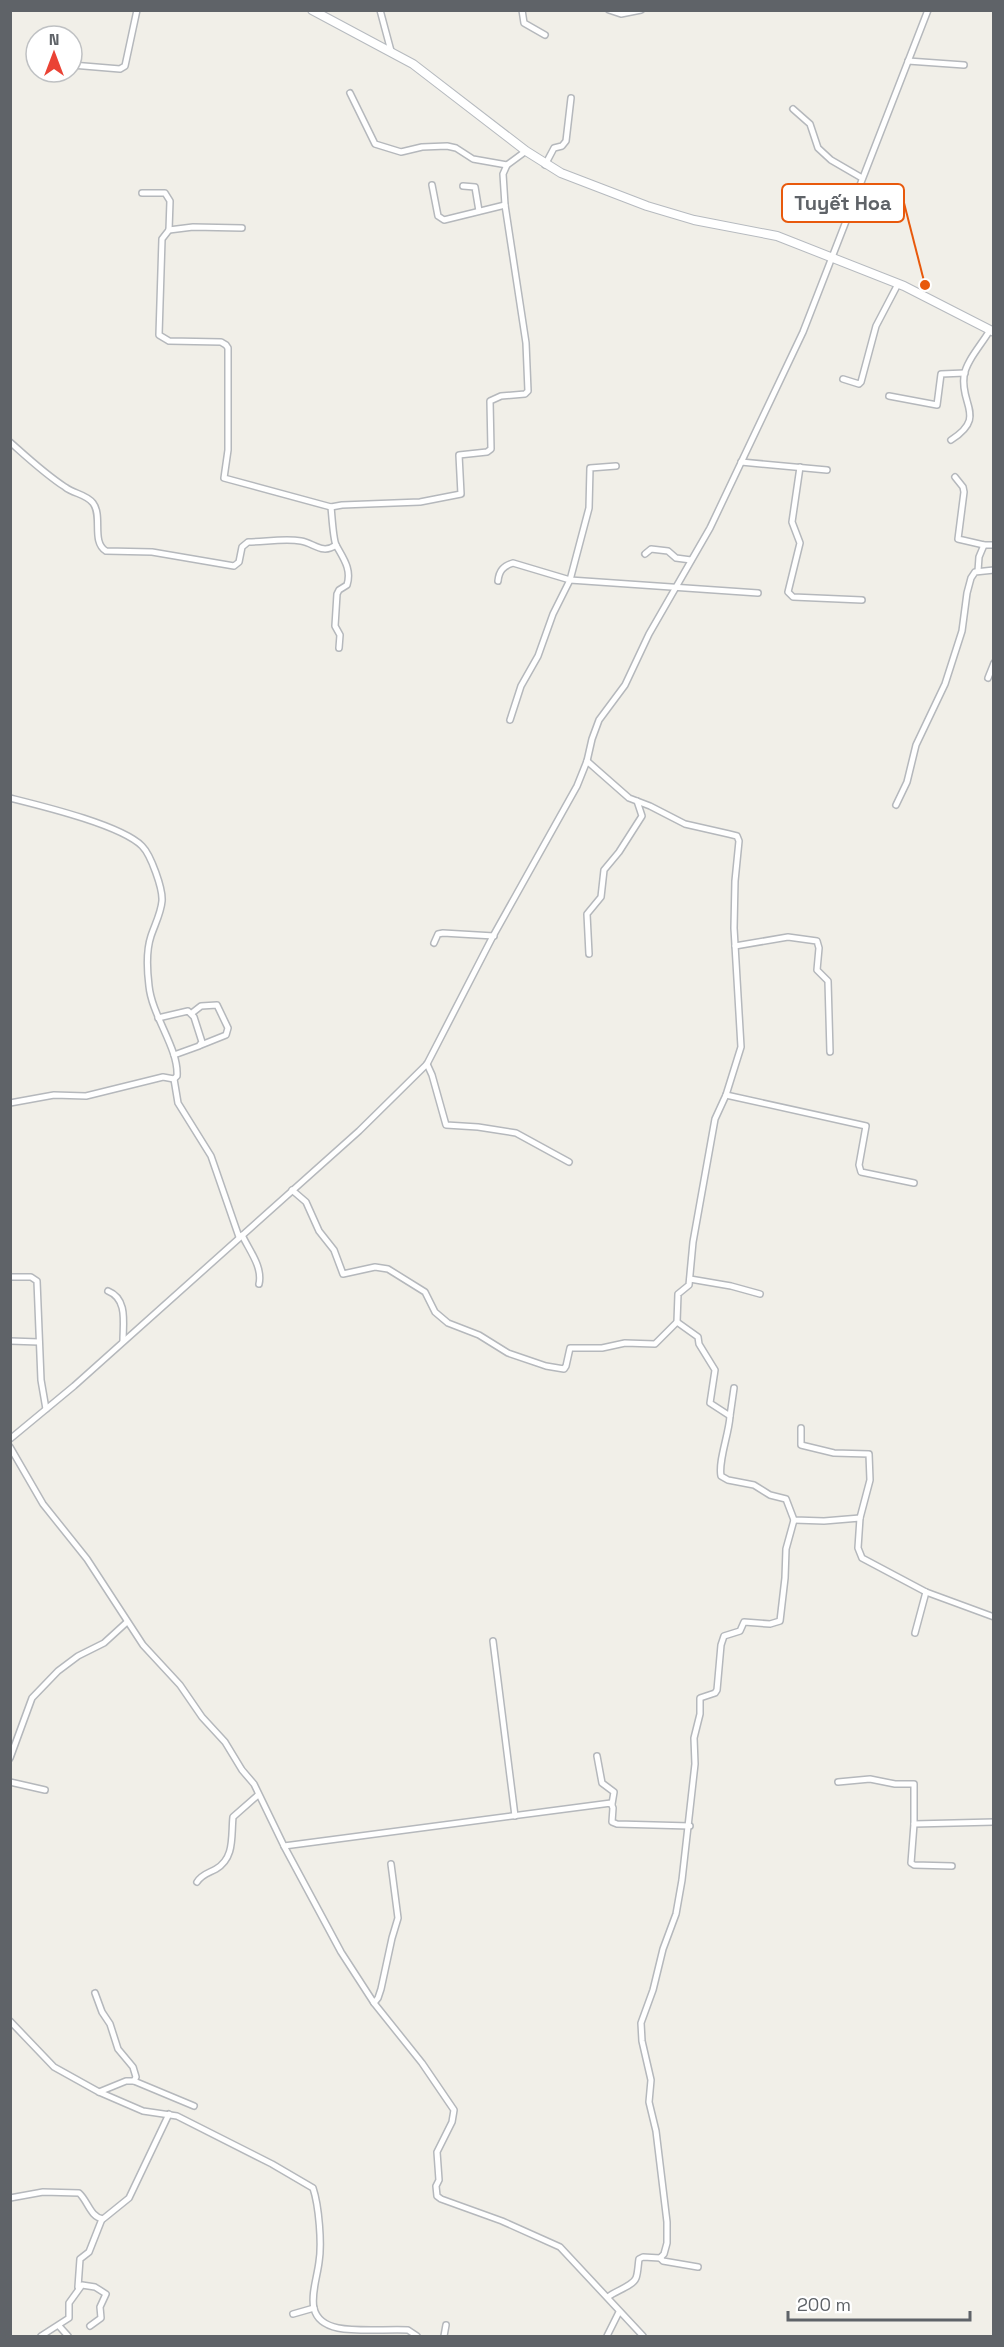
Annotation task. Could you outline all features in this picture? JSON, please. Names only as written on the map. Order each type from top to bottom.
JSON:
[{"type":"street","points":[[84,66],[120,69],[125,66],[137,10]]},
{"type":"street","points":[[312,10],[419,68],[545,165],[647,206],[694,220],[777,236],[898,284],[992,331],[965,373],[964,386],[971,418],[965,429],[951,440]]},
{"type":"street","points":[[380,10],[391,51]]},
{"type":"street","points":[[522,10],[524,23],[545,35]]},
{"type":"street","points":[[609,10],[621,14],[641,10]]},
{"type":"street","points":[[10,1438],[46,1409],[351,1138],[427,1064],[494,936],[578,786],[599,720],[628,680],[649,634],[710,528],[803,332],[927,10]]},
{"type":"street","points":[[908,61],[964,65]]},
{"type":"street","points":[[350,93],[375,144],[401,152],[422,147],[456,148],[473,159],[507,165]]},
{"type":"street","points":[[545,165],[554,148],[562,146],[566,141],[571,98]]},
{"type":"street","points":[[793,109],[810,124],[818,148],[831,160],[862,178]]},
{"type":"street","points":[[142,193],[169,195],[169,230],[162,239],[159,335],[169,341],[221,342],[226,345],[228,427],[224,478],[331,507],[334,505],[420,502],[460,494],[459,454],[487,452],[491,448],[490,401],[494,398],[527,393],[526,343],[505,205],[503,174],[507,165],[526,151]]},
{"type":"street","points":[[432,185],[438,216],[447,220],[505,205]]},
{"type":"street","points":[[464,186],[475,187],[479,211]]},
{"type":"street","points":[[169,230],[193,227],[242,228]]},
{"type":"street","points":[[843,379],[859,384],[861,382],[876,326],[898,284]]},
{"type":"street","points":[[889,396],[937,405],[941,374],[965,373]]},
{"type":"street","points":[[10,442],[65,488],[91,501],[97,514],[99,544],[106,551],[152,552],[234,566],[239,562],[242,547],[248,542],[299,540],[315,548],[327,549],[336,545]]},
{"type":"street","points":[[741,462],[827,470]]},
{"type":"street","points":[[510,720],[521,686],[541,649],[553,614],[570,579],[589,508],[590,468],[616,466]]},
{"type":"street","points":[[800,467],[792,522],[800,543],[788,592],[793,597],[862,600]]},
{"type":"street","points":[[955,477],[964,492],[958,539],[993,545]]},
{"type":"street","points":[[331,507],[336,545],[345,559],[349,575],[347,585],[337,594],[335,626],[340,635],[339,648]]},
{"type":"street","points":[[978,571],[984,545]]},
{"type":"street","points":[[645,554],[651,549],[668,551],[676,558],[691,560]]},
{"type":"street","points":[[498,581],[499,573],[506,565],[513,563],[570,579],[758,593]]},
{"type":"street","points":[[896,805],[907,782],[916,746],[945,684],[962,631],[973,573],[993,570]]},
{"type":"street","points":[[988,678],[993,663]]},
{"type":"street","points":[[291,1190],[306,1202],[319,1231],[334,1250],[343,1274],[375,1267],[388,1269],[425,1292],[435,1312],[441,1318],[479,1335],[508,1353],[546,1366],[564,1369],[570,1348],[602,1348],[625,1343],[655,1344],[677,1322],[678,1294],[689,1285],[693,1242],[715,1119],[739,1058],[741,1037],[735,946],[735,881],[740,848],[738,838],[685,825],[620,792],[587,761]]},
{"type":"street","points":[[10,798],[124,833],[145,848],[162,894],[160,911],[150,937],[147,961],[150,996],[174,1055],[177,1069],[174,1079],[180,1108],[211,1155],[241,1236],[258,1266],[259,1284]]},
{"type":"street","points":[[589,954],[587,914],[601,897],[604,870],[619,852],[642,816],[637,801]]},
{"type":"street","points":[[434,943],[438,934],[443,933],[494,936]]},
{"type":"street","points":[[735,946],[788,937],[817,941],[819,948],[817,970],[828,981],[830,1052]]},
{"type":"street","points":[[158,1018],[182,1012],[192,1013],[201,1006],[217,1005],[228,1028],[226,1035],[174,1055]]},
{"type":"street","points":[[192,1013],[202,1037],[200,1045]]},
{"type":"street","points":[[427,1064],[446,1125],[516,1133],[569,1162]]},
{"type":"street","points":[[10,1103],[54,1095],[86,1096],[163,1077],[174,1079]]},
{"type":"street","points":[[726,1095],[866,1126],[859,1169],[861,1172],[914,1183]]},
{"type":"street","points":[[10,1277],[31,1277],[37,1281],[42,1387],[46,1409]]},
{"type":"street","points":[[690,1279],[760,1294]]},
{"type":"street","points":[[108,1291],[117,1296],[121,1302],[123,1341]]},
{"type":"street","points":[[677,1322],[698,1337],[699,1344],[716,1370],[710,1403],[730,1416]]},
{"type":"street","points":[[10,1341],[39,1342]]},
{"type":"street","points":[[660,2258],[664,2254],[667,2243],[667,2222],[656,2131],[649,2102],[651,2080],[640,2023],[653,1990],[663,1948],[676,1914],[690,1826],[691,1788],[695,1764],[694,1737],[700,1714],[700,1698],[715,1693],[717,1690],[721,1645],[724,1636],[740,1631],[744,1622],[770,1624],[780,1621],[786,1549],[794,1520],[786,1499],[770,1495],[754,1485],[728,1480],[721,1476],[734,1388]]},
{"type":"street","points":[[801,1428],[801,1445],[834,1453],[870,1454],[870,1480],[860,1518],[858,1548],[862,1558],[926,1592],[993,1617]]},
{"type":"street","points":[[10,1447],[43,1504],[87,1559],[127,1622],[153,1657],[180,1685],[202,1717],[225,1742],[242,1770],[254,1784],[284,1846],[341,1952],[374,2003],[422,2063],[453,2110],[452,2122],[437,2152],[439,2180],[436,2186],[437,2196],[502,2220],[560,2247],[643,2337]]},
{"type":"street","points":[[794,1520],[824,1521],[860,1518]]},
{"type":"street","points":[[915,1633],[926,1592]]},
{"type":"street","points":[[10,1758],[32,1698],[58,1671],[78,1656],[104,1643],[127,1622]]},
{"type":"street","points":[[493,1641],[515,1815]]},
{"type":"street","points":[[597,1756],[602,1783],[614,1792],[612,1820],[617,1824],[690,1826]]},
{"type":"street","points":[[837,1782],[870,1779],[914,1784],[911,1864],[952,1866]]},
{"type":"street","points":[[10,1782],[45,1791]]},
{"type":"street","points":[[197,1882],[200,1877],[217,1868],[228,1858],[233,1817],[258,1795]]},
{"type":"street","points":[[284,1846],[612,1804]]},
{"type":"street","points":[[914,1824],[993,1822]]},
{"type":"street","points":[[374,2003],[381,1989],[398,1918],[391,1864]]},
{"type":"street","points":[[95,1993],[102,2012],[110,2024],[118,2049],[133,2067],[136,2077],[134,2081]]},
{"type":"street","points":[[10,2022],[54,2067],[99,2092],[143,2111],[169,2114],[262,2159],[313,2188],[320,2254],[313,2288],[314,2308],[324,2321],[337,2328],[395,2333],[408,2330],[417,2337]]},
{"type":"street","points":[[99,2092],[126,2081],[134,2081],[194,2106]]},
{"type":"street","points":[[41,2337],[69,2318],[69,2302],[78,2287],[80,2259],[90,2252],[102,2219],[129,2198],[169,2114]]},
{"type":"street","points":[[10,2198],[43,2192],[79,2193],[88,2208],[102,2219]]},
{"type":"street","points":[[608,2297],[615,2291],[633,2283],[641,2258],[660,2258],[663,2261],[698,2267]]},
{"type":"street","points":[[78,2287],[93,2286],[106,2294],[100,2307],[101,2318],[90,2326]]},
{"type":"street","points":[[293,2314],[314,2308]]},
{"type":"street","points":[[607,2337],[619,2312]]},
{"type":"street","points":[[444,2337],[446,2325]]},
{"type":"street","points":[[59,2326],[68,2337]]},
{"type":"place","name":"Tuyết Hoa","points":[[925,285]]}]
